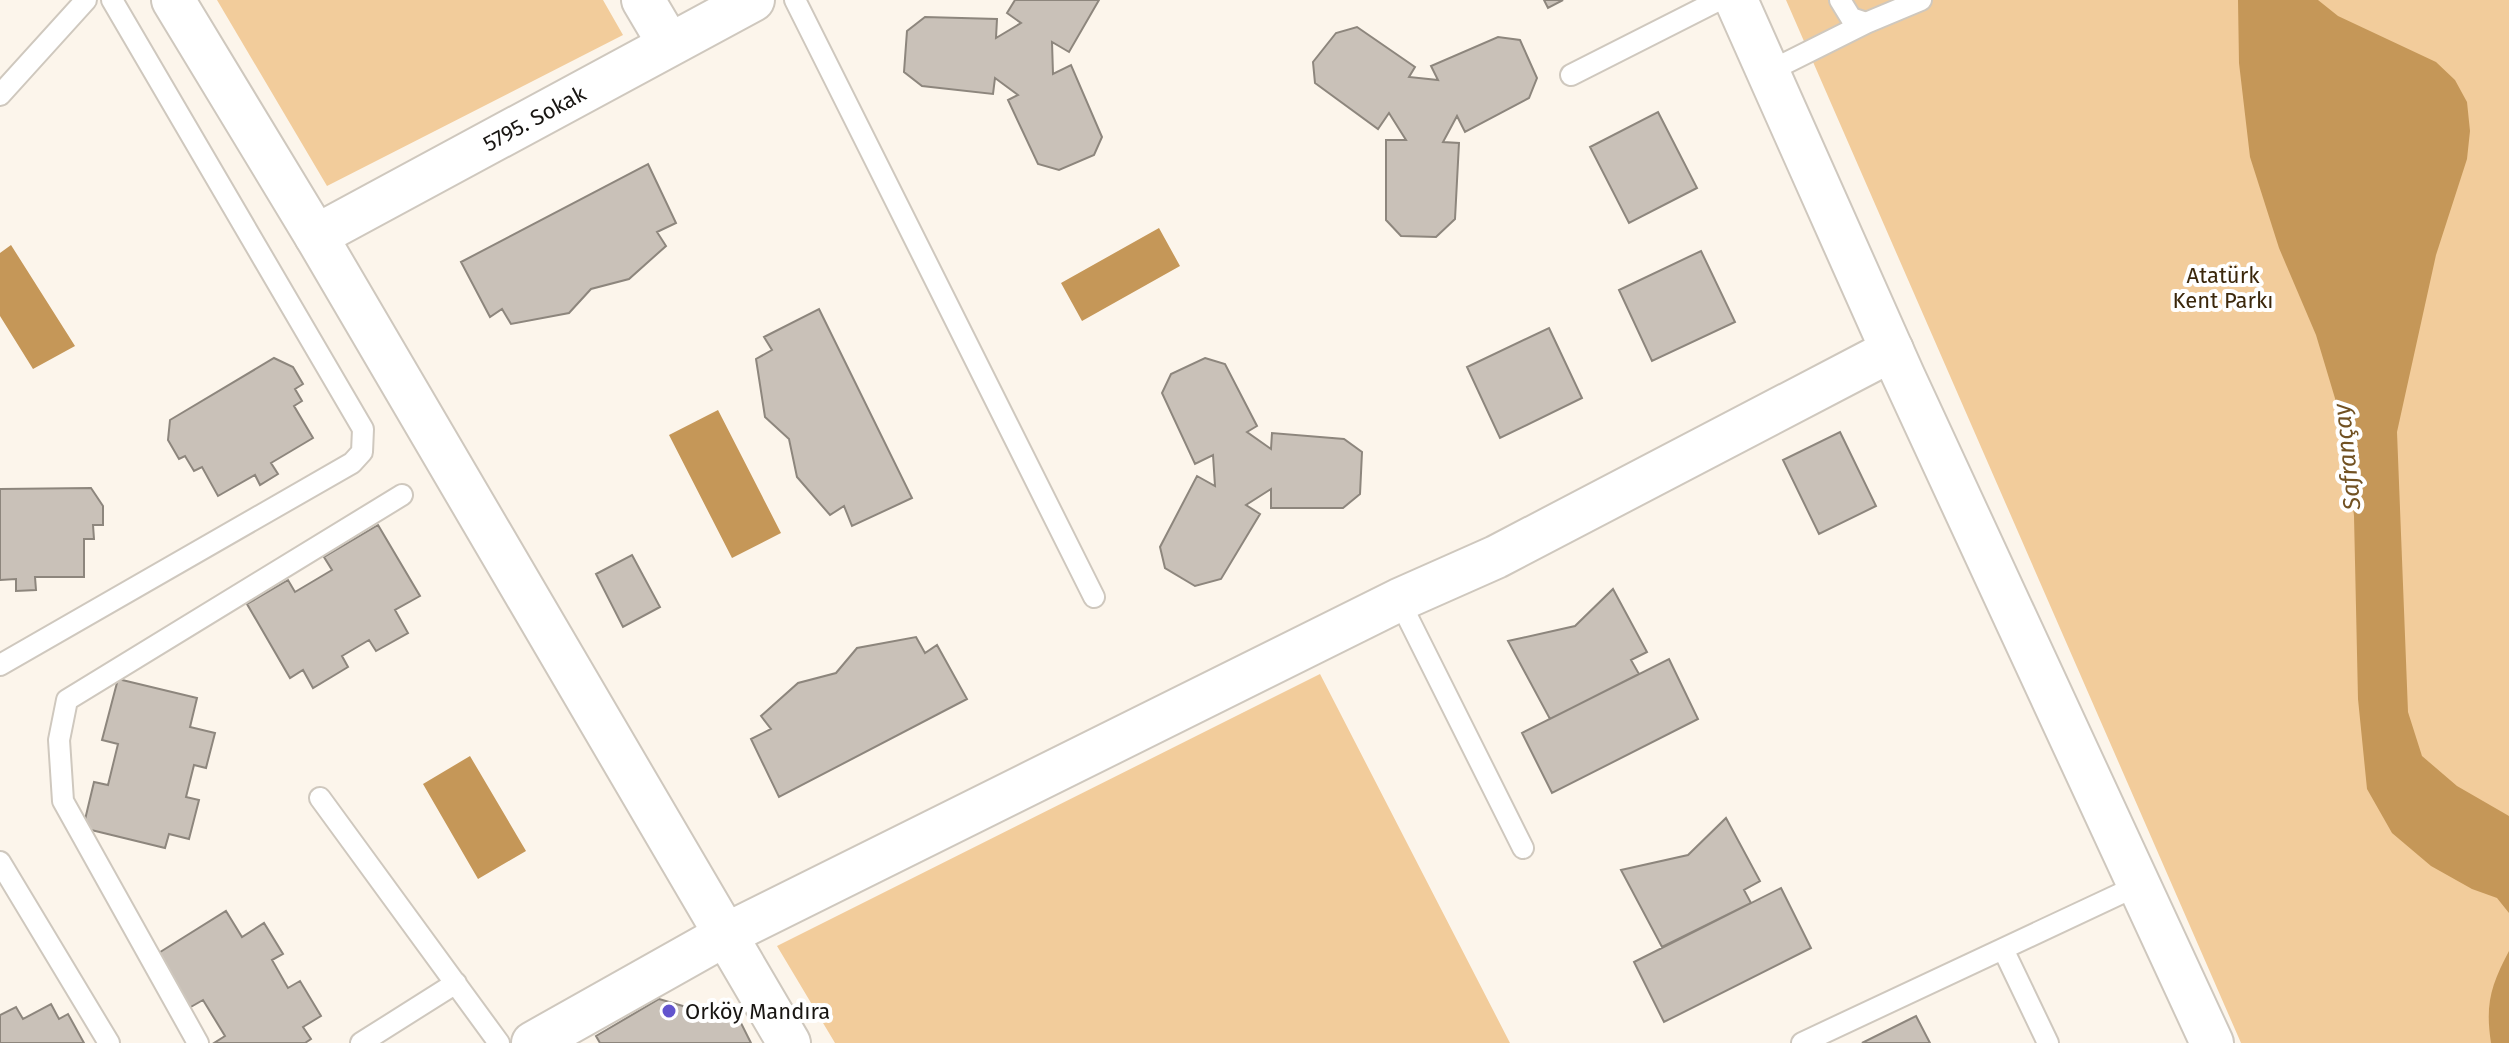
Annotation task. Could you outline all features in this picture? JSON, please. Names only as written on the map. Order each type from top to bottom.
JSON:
[{"type":"street","points":[[173,0],[316,236],[789,1043]]},
{"type":"street","points":[[643,0],[669,44]]},
{"type":"street","name":"5795. Sokak","points":[[316,236],[753,0]]},
{"type":"street","points":[[1736,0],[1892,350],[2212,1043]]},
{"type":"street","points":[[533,1043],[725,935],[1399,600],[1496,557],[1892,350]]},
{"type":"lane","points":[[0,95],[86,0]]},
{"type":"lane","points":[[0,665],[352,463],[362,452],[363,429],[112,0]]},
{"type":"lane","points":[[795,0],[1094,597]]},
{"type":"lane","points":[[1571,75],[1719,0]]},
{"type":"lane","points":[[1840,0],[1851,18],[1866,23]]},
{"type":"lane","points":[[1768,72],[1866,23],[1921,0]]},
{"type":"lane","points":[[198,1043],[63,801],[59,740],[67,700],[402,495]]},
{"type":"lane","points":[[1399,600],[1523,848]]},
{"type":"lane","points":[[320,798],[499,1043]]},
{"type":"lane","points":[[0,862],[109,1043]]},
{"type":"lane","points":[[1802,1043],[2139,885]]},
{"type":"lane","points":[[2003,949],[2048,1043]]},
{"type":"lane","points":[[361,1043],[456,983]]},
{"type":"green space","points":[[217,0],[603,0],[623,35],[327,186]]},
{"type":"green space","name":"Atatürk Kent Parkı","points":[[1786,0],[2509,0],[2509,1043],[2241,1043]]},
{"type":"green space","points":[[1320,674],[1510,1043],[835,1043],[777,946]]},
{"type":"water","name":"Safrançay","points":[[2238,0],[2318,0],[2338,16],[2436,62],[2455,80],[2467,102],[2470,131],[2467,159],[2436,255],[2397,432],[2408,712],[2422,756],[2457,786],[2509,816],[2509,913],[2497,898],[2472,889],[2431,866],[2392,833],[2367,789],[2358,699],[2354,516],[2343,425],[2316,335],[2279,248],[2250,157],[2239,63]]},
{"type":"water","points":[[1159,228],[1180,266],[1082,321],[1061,283]]},
{"type":"water","points":[[11,245],[75,346],[33,369],[0,316],[0,253]]},
{"type":"water","points":[[718,410],[781,533],[732,558],[669,435]]},
{"type":"water","points":[[470,756],[526,851],[478,879],[423,784]]},
{"type":"water","points":[[2509,951],[2509,1043],[2491,1043],[2491,995]]},
{"type":"building","points":[[1015,0],[1099,0],[1069,52],[1052,42],[1053,74],[1071,65],[1102,137],[1094,155],[1059,170],[1038,164],[1008,100],[1018,95],[995,78],[993,94],[922,86],[904,72],[907,31],[925,17],[997,19],[996,38],[1021,23],[1007,13]]},
{"type":"building","points":[[1544,0],[1563,0],[1548,8]]},
{"type":"building","points":[[1357,27],[1415,67],[1409,77],[1438,80],[1431,66],[1498,37],[1520,40],[1537,78],[1529,98],[1465,132],[1457,116],[1443,142],[1459,143],[1455,219],[1436,237],[1401,236],[1386,220],[1386,140],[1406,140],[1389,113],[1378,129],[1315,83],[1313,62],[1336,33]]},
{"type":"building","points":[[1658,112],[1697,188],[1629,223],[1590,147]]},
{"type":"building","points":[[648,164],[676,223],[657,232],[666,246],[629,279],[591,289],[569,313],[511,324],[502,309],[490,317],[461,262]]},
{"type":"building","points":[[1701,251],[1735,322],[1652,361],[1619,290]]},
{"type":"building","points":[[819,309],[912,498],[852,526],[844,506],[830,515],[797,477],[789,439],[765,417],[756,359],[772,350],[764,337]]},
{"type":"building","points":[[1549,328],[1582,398],[1500,438],[1467,367]]},
{"type":"building","points":[[274,358],[293,367],[303,384],[295,389],[302,401],[294,406],[313,438],[271,463],[278,474],[260,485],[255,475],[218,496],[202,467],[194,471],[185,456],[179,459],[168,440],[170,420]]},
{"type":"building","points":[[1205,358],[1225,364],[1257,426],[1247,432],[1271,449],[1272,433],[1344,439],[1362,452],[1360,494],[1343,508],[1271,508],[1271,489],[1246,505],[1260,514],[1221,579],[1195,586],[1165,568],[1160,547],[1197,476],[1215,486],[1213,455],[1195,464],[1162,393],[1171,374]]},
{"type":"building","points":[[1840,432],[1876,506],[1819,534],[1783,460]]},
{"type":"building","points":[[91,488],[103,506],[103,525],[93,525],[94,539],[84,539],[84,577],[35,577],[36,590],[16,591],[16,579],[0,580],[0,489]]},
{"type":"building","points":[[378,525],[420,596],[395,610],[408,633],[376,651],[369,640],[342,656],[348,667],[313,688],[303,670],[290,678],[247,604],[288,580],[295,592],[332,570],[324,557]]},
{"type":"building","points":[[632,555],[660,607],[623,627],[596,574]]},
{"type":"building","points":[[1613,589],[1647,652],[1631,660],[1639,674],[1550,719],[1508,641],[1575,626]]},
{"type":"building","points":[[916,637],[925,653],[937,645],[967,699],[779,797],[751,739],[771,729],[761,716],[798,683],[836,673],[857,648]]},
{"type":"building","points":[[1669,659],[1698,719],[1552,793],[1522,733]]},
{"type":"building","points":[[118,679],[197,698],[190,727],[215,733],[206,768],[194,765],[186,797],[199,800],[189,839],[169,834],[165,848],[83,828],[94,782],[108,785],[118,744],[102,740]]},
{"type":"building","points":[[1726,818],[1760,881],[1744,890],[1751,903],[1662,947],[1621,870],[1688,855]]},
{"type":"building","points":[[1781,888],[1811,948],[1664,1022],[1634,962]]},
{"type":"building","points":[[226,911],[242,937],[264,923],[283,954],[272,960],[288,988],[300,981],[321,1016],[303,1027],[311,1039],[305,1043],[214,1043],[225,1036],[203,1000],[189,1008],[157,954]]},
{"type":"building","name":"Orköy Mandıra","points":[[659,999],[741,1023],[751,1043],[600,1043],[596,1036]]},
{"type":"building","points":[[51,1004],[59,1019],[68,1014],[84,1043],[0,1043],[0,1015],[16,1007],[23,1019]]},
{"type":"building","points":[[1916,1016],[1930,1043],[1862,1043]]},
{"type":"place","name":"Orköy Mandıra","points":[[669,1011]]}]
